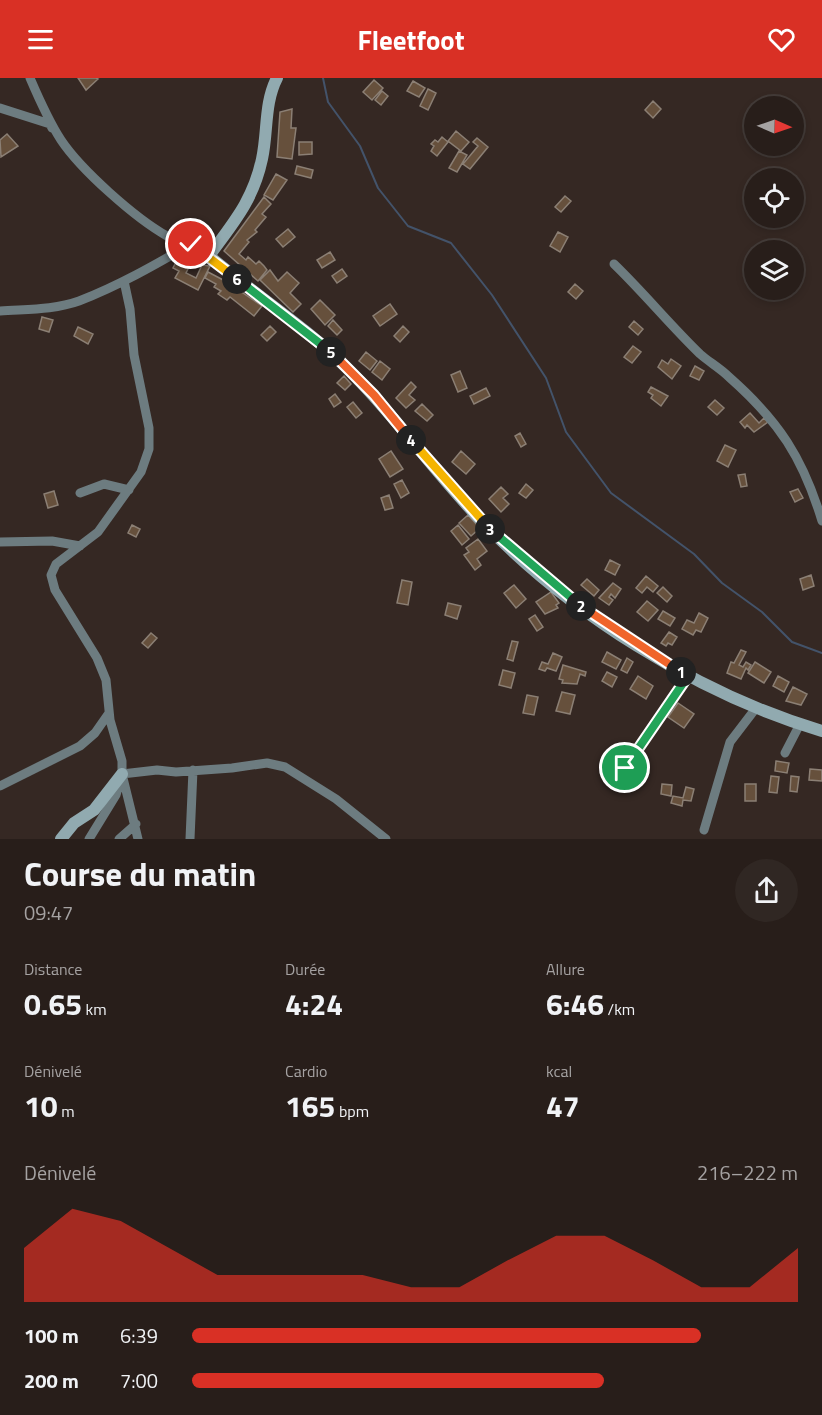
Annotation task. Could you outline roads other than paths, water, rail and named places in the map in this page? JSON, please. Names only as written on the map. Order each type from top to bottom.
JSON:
[{"type":"street","points":[[30,78],[62,142]]},
{"type":"street","points":[[209,256],[247,204],[262,160],[269,93],[277,78]]},
{"type":"street","points":[[0,108],[50,124],[62,142],[121,201],[168,237],[191,244],[209,256],[251,291],[318,340],[374,395],[478,517],[508,547],[594,615],[688,676],[756,708],[822,731]]},
{"type":"street","points":[[0,311],[47,308],[78,301],[124,281],[191,244]]},
{"type":"street","points":[[614,264],[647,295],[700,354],[729,376],[784,434],[802,465],[822,522]]},
{"type":"street","points":[[124,281],[130,309],[134,355],[149,428],[149,449],[141,472],[98,532],[56,564],[51,575],[55,590],[97,658],[106,680],[109,713],[138,839]]},
{"type":"street","points":[[80,493],[104,484],[129,490]]},
{"type":"street","points":[[0,542],[52,541],[80,546]]},
{"type":"street","points":[[625,768],[688,676]]},
{"type":"street","points":[[704,830],[730,742],[756,708]]},
{"type":"street","points":[[0,786],[80,746],[95,733],[109,713]]},
{"type":"street","points":[[785,753],[800,724]]},
{"type":"street","points":[[61,839],[74,823],[94,810],[122,774],[267,763],[285,767],[336,799],[386,839]]},
{"type":"street","points":[[190,839],[193,770]]},
{"type":"street","points":[[89,839],[116,795],[122,774]]},
{"type":"street","points":[[119,839],[136,824]]},
{"type":"waterway","points":[[323,78],[328,102],[360,146],[378,188],[408,226],[451,243],[492,295],[546,378],[566,432],[611,493],[694,554],[722,583],[762,612],[792,642],[822,653]]}]
